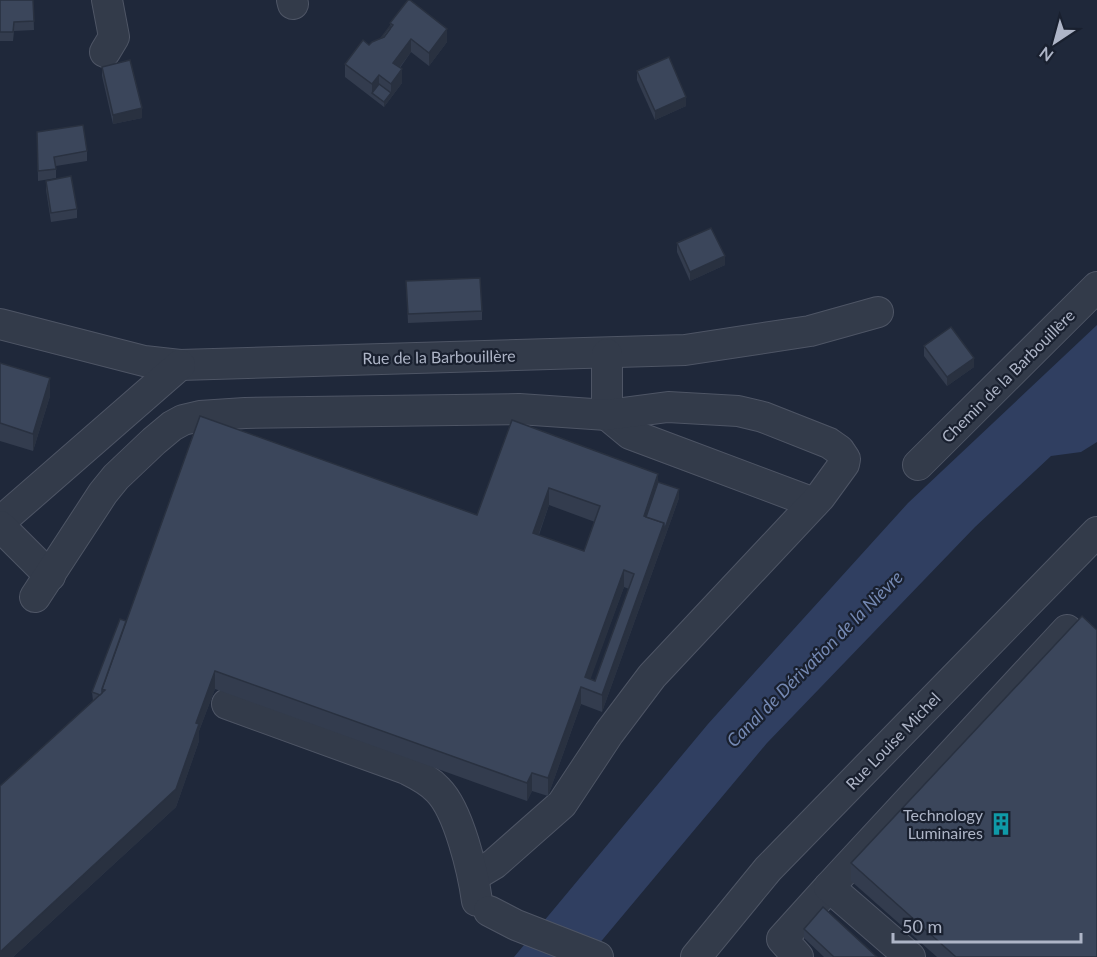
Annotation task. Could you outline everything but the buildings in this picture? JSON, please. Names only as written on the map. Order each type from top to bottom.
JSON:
[{"type":"street","points":[[105,52],[114,37],[107,0]]},
{"type":"street","name":"Chemin de la Barbouillère","points":[[918,465],[1097,287]]},
{"type":"street","name":"Rue de la Barbouillère","points":[[0,324],[144,361],[180,365],[685,350],[810,331],[879,312]]},
{"type":"street","points":[[607,354],[607,415]]},
{"type":"street","points":[[180,365],[0,524],[42,587],[116,477],[172,426],[183,420],[200,416],[245,413],[519,409],[607,415],[668,407],[738,411],[763,417],[829,443],[839,450],[845,459],[844,464],[814,502],[652,676],[609,733],[562,804],[494,864],[480,896]]},
{"type":"street","points":[[607,415],[630,434],[640,439],[814,502]]},
{"type":"street","name":"Rue Louise Michel","points":[[696,957],[768,869],[1097,532]]},
{"type":"street","points":[[798,957],[782,939],[1067,630]]},
{"type":"street","points":[[227,704],[406,769],[429,781],[447,801],[480,896],[516,925],[598,957]]},
{"type":"street","points":[[829,887],[910,957]]},
{"type":"water","name":"Canal de Dérivation de la Nièvre","points":[[1097,325],[1097,442],[1081,452],[1051,456],[975,527],[767,743],[588,957],[514,957],[708,724],[908,503]]},
{"type":"place","name":"Technology Luminaires","points":[[1001,824]]}]
